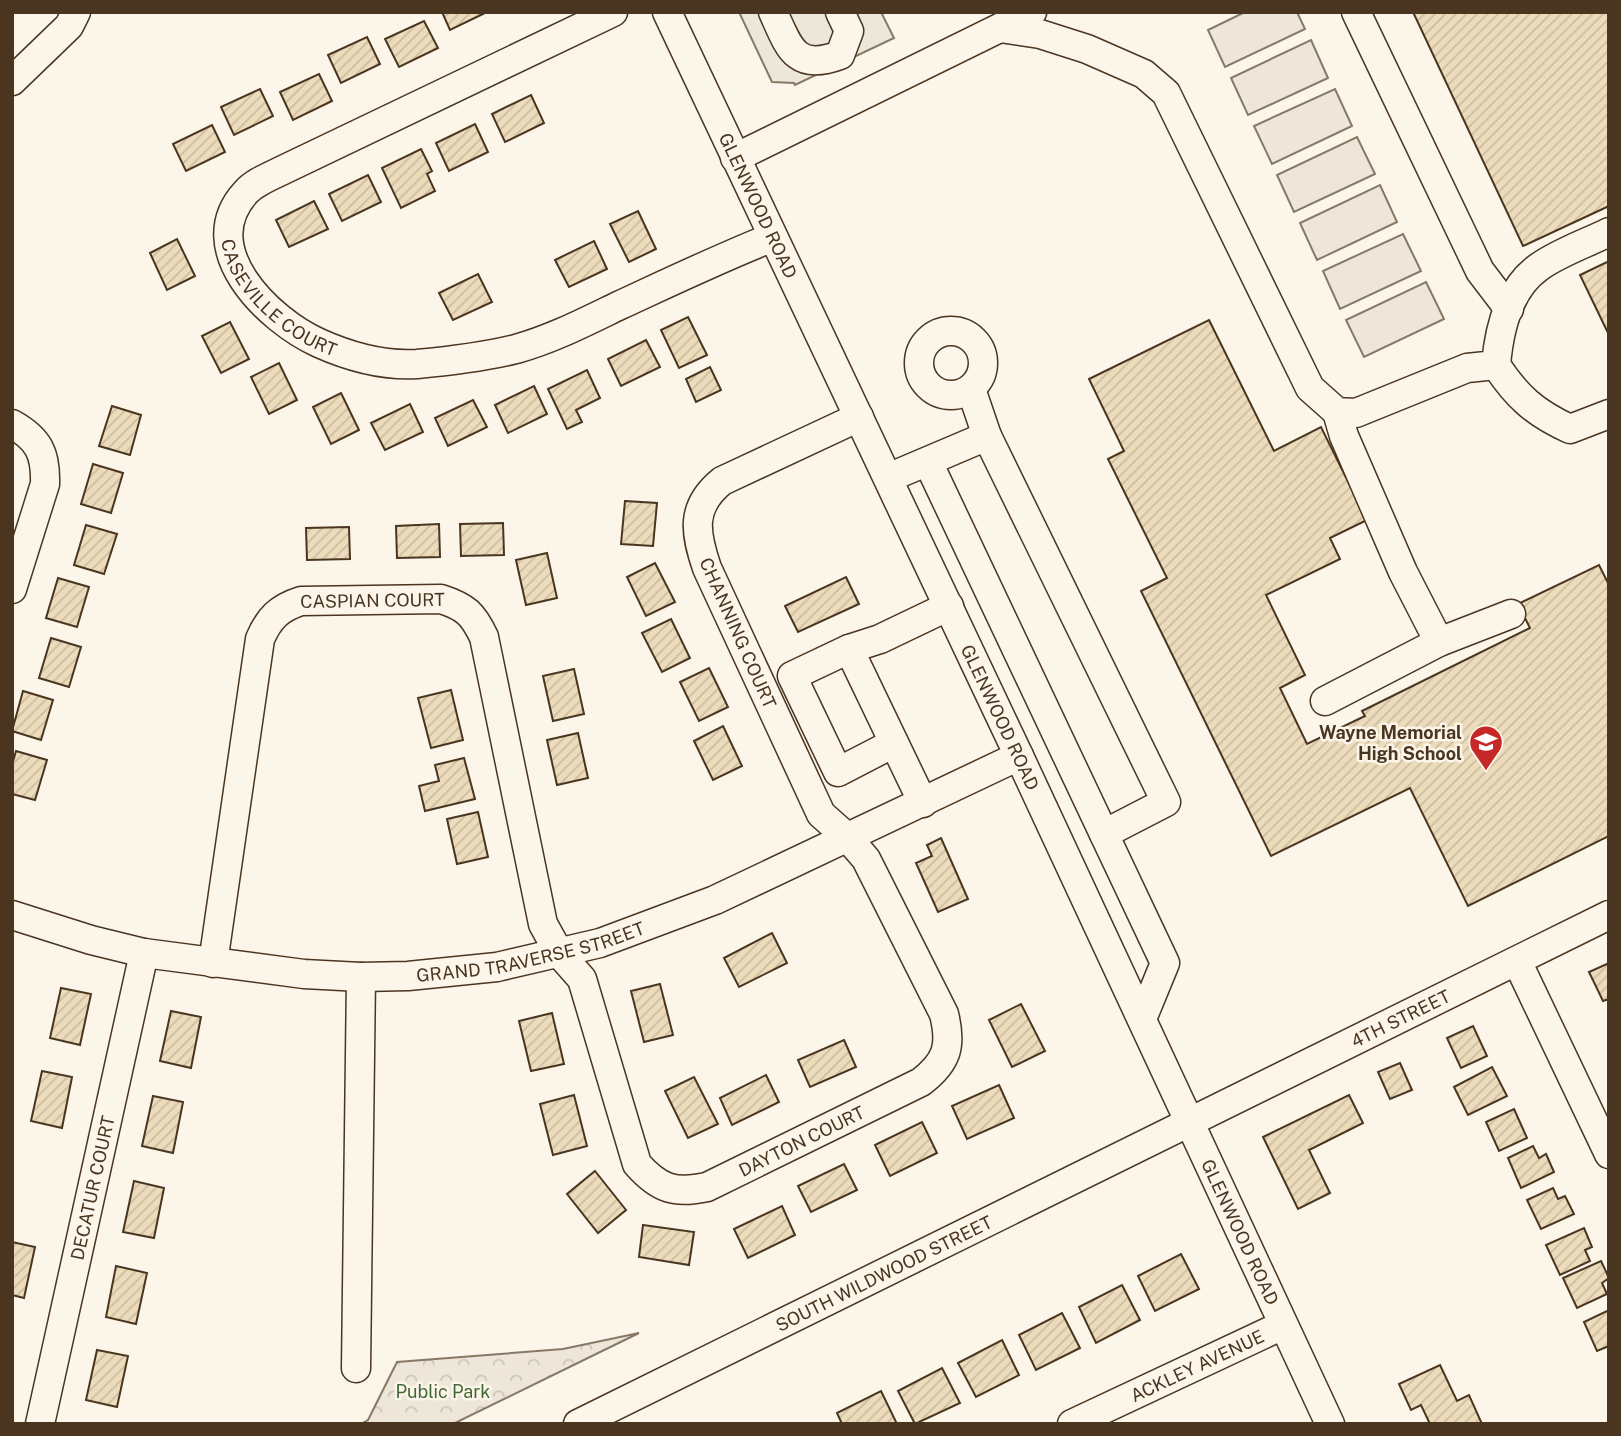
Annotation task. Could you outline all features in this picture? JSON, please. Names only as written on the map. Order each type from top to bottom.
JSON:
[{"type":"street","points":[[12,81],[69,26],[76,12]]},
{"type":"street","name":"CASEVILLE COURT","points":[[613,12],[283,170],[247,190],[233,211],[229,224],[229,240],[232,256],[250,290],[272,313],[316,342],[351,355],[413,364],[453,360],[517,348],[556,335],[725,256],[773,237]]},
{"type":"street","name":"GLENWOOD ROAD","points":[[667,12],[1191,1122],[1330,1424]]},
{"type":"street","points":[[773,12],[791,51],[803,58],[824,61],[840,55],[849,31],[840,12]]},
{"type":"street","points":[[735,158],[1032,12]]},
{"type":"street","points":[[1356,12],[1480,271],[1509,309]]},
{"type":"street","points":[[1000,28],[1040,34],[1087,50],[1144,74],[1166,93],[1310,388],[1337,412],[1344,436],[1404,572],[1439,642]]},
{"type":"street","points":[[1609,232],[1539,267],[1518,289],[1499,335],[1496,365],[1513,391],[1549,419],[1570,429],[1609,414]]},
{"type":"street","points":[[1337,412],[1356,413],[1467,368],[1496,365]]},
{"type":"street","points":[[971,389],[987,436],[1166,802],[1104,834]]},
{"type":"street","name":"CHANNING COURT","points":[[848,838],[821,814],[708,568],[699,544],[697,526],[705,499],[722,481],[859,417]]},
{"type":"street","points":[[12,424],[35,441],[46,466],[45,484],[12,589]]},
{"type":"street","points":[[888,478],[987,436]]},
{"type":"street","points":[[928,462],[1165,963],[1142,1020]]},
{"type":"street","name":"CASPIAN COURT","points":[[213,963],[260,639],[276,613],[301,601],[441,599],[460,605],[475,619],[484,637],[543,924],[559,953]]},
{"type":"street","points":[[894,743],[838,772],[792,676],[849,649],[880,639],[948,606]]},
{"type":"street","points":[[1325,701],[1439,642],[1511,614]]},
{"type":"street","points":[[849,649],[923,803]]},
{"type":"street","name":"GRAND TRAVERSE STREET","points":[[12,915],[91,940],[144,953],[304,974],[361,977],[452,973],[497,967],[600,943],[715,900],[1019,756]]},
{"type":"street","name":"DAYTON COURT","points":[[559,953],[582,979],[637,1164],[649,1178],[668,1189],[688,1191],[708,1187],[921,1082],[936,1070],[945,1055],[949,1034],[944,1014],[866,859],[848,838]]},
{"type":"street","name":"4TH STREET","points":[[1191,1122],[1609,915]]},
{"type":"street","name":"DECATUR COURT","points":[[40,1424],[144,953]]},
{"type":"street","points":[[1517,961],[1609,1154]]},
{"type":"street","points":[[356,1368],[361,977]]},
{"type":"street","name":"SOUTH WILDWOOD STREET","points":[[578,1424],[1191,1122]]},
{"type":"street","name":"ACKLEY AVENUE","points":[[1072,1424],[1283,1325]]},
{"type":"green space","points":[[1245,12],[1297,12],[1305,29],[1225,67],[1208,30]]},
{"type":"green space","points":[[1311,40],[1328,78],[1248,115],[1231,78]]},
{"type":"green space","points":[[1335,89],[1352,126],[1272,164],[1254,126]]},
{"type":"green space","points":[[1357,137],[1375,174],[1294,212],[1277,175]]},
{"type":"green space","points":[[1380,185],[1397,222],[1317,260],[1300,223]]},
{"type":"green space","points":[[1403,234],[1421,271],[1340,309],[1323,271]]},
{"type":"green space","points":[[1426,282],[1444,319],[1364,357],[1346,320]]},
{"type":"green space","name":"Public Park","points":[[639,1333],[453,1424],[361,1424],[368,1420],[397,1362],[563,1349]]},
{"type":"shaded area","points":[[739,12],[881,12],[894,38],[795,85],[772,82]]},
{"type":"building","points":[[442,12],[487,12],[450,30]]},
{"type":"building","points":[[1413,12],[1609,12],[1609,206],[1523,246]]},
{"type":"building","points":[[424,21],[438,48],[399,67],[385,39]]},
{"type":"building","points":[[367,37],[380,64],[341,83],[328,55]]},
{"type":"building","points":[[319,74],[332,101],[293,120],[280,92]]},
{"type":"building","points":[[260,89],[273,116],[234,135],[221,107]]},
{"type":"building","points":[[531,95],[544,123],[505,142],[492,114]]},
{"type":"building","points":[[475,124],[488,152],[449,171],[436,143]]},
{"type":"building","points":[[212,125],[225,152],[186,171],[173,144]]},
{"type":"building","points":[[421,149],[432,171],[427,174],[435,191],[401,208],[382,168]]},
{"type":"building","points":[[368,175],[381,202],[342,221],[329,194]]},
{"type":"building","points":[[314,201],[328,229],[289,247],[276,220]]},
{"type":"building","points":[[638,211],[656,249],[629,262],[610,224]]},
{"type":"building","points":[[177,239],[195,276],[167,290],[150,253]]},
{"type":"building","points":[[594,241],[607,269],[569,287],[555,260]]},
{"type":"building","points":[[1609,261],[1609,335],[1580,275]]},
{"type":"building","points":[[478,274],[492,302],[453,320],[439,293]]},
{"type":"building","points":[[688,317],[707,355],[679,368],[661,330]]},
{"type":"building","points":[[1209,320],[1274,451],[1321,427],[1367,520],[1330,538],[1340,559],[1266,595],[1305,675],[1280,688],[1307,744],[1365,716],[1362,711],[1530,628],[1518,604],[1599,565],[1609,585],[1609,836],[1468,906],[1410,788],[1271,856],[1141,591],[1167,578],[1108,459],[1124,451],[1089,379]]},
{"type":"building","points":[[230,322],[249,359],[221,373],[202,336]]},
{"type":"building","points":[[646,340],[660,367],[621,386],[608,359]]},
{"type":"building","points":[[279,363],[297,400],[269,414],[251,377]]},
{"type":"building","points":[[710,367],[721,390],[696,402],[686,379]]},
{"type":"building","points":[[587,370],[600,398],[576,410],[582,422],[567,429],[548,389]]},
{"type":"building","points":[[534,386],[547,414],[508,433],[495,405]]},
{"type":"building","points":[[341,393],[359,430],[331,444],[313,407]]},
{"type":"building","points":[[473,400],[487,427],[448,446],[435,418]]},
{"type":"building","points":[[410,404],[423,432],[385,450],[371,423]]},
{"type":"building","points":[[112,406],[141,415],[130,455],[99,446]]},
{"type":"building","points":[[93,464],[123,473],[111,513],[81,504]]},
{"type":"building","points":[[625,501],[657,503],[653,546],[621,544]]},
{"type":"building","points":[[503,523],[504,555],[461,556],[460,524]]},
{"type":"building","points":[[439,524],[440,557],[397,558],[396,526]]},
{"type":"building","points":[[86,525],[117,534],[104,574],[74,565]]},
{"type":"building","points":[[349,527],[350,559],[307,560],[306,528]]},
{"type":"building","points":[[547,553],[557,598],[526,605],[516,560]]},
{"type":"building","points":[[655,563],[675,602],[646,616],[627,577]]},
{"type":"building","points":[[846,577],[859,604],[798,632],[785,606]]},
{"type":"building","points":[[58,578],[89,587],[77,627],[46,618]]},
{"type":"building","points":[[671,619],[690,658],[662,672],[642,633]]},
{"type":"building","points":[[51,638],[81,647],[69,687],[39,678]]},
{"type":"building","points":[[709,668],[728,707],[699,721],[680,682]]},
{"type":"building","points":[[574,669],[584,714],[553,721],[543,676]]},
{"type":"building","points":[[451,690],[463,740],[431,748],[418,698]]},
{"type":"building","points":[[23,691],[53,700],[41,740],[12,731]]},
{"type":"building","points":[[723,726],[742,766],[713,780],[694,741]]},
{"type":"building","points":[[578,733],[588,778],[557,785],[547,740]]},
{"type":"building","points":[[16,751],[47,760],[35,800],[12,794],[12,765]]},
{"type":"building","points":[[464,758],[475,799],[425,811],[419,786],[439,781],[435,765]]},
{"type":"building","points":[[478,812],[488,857],[457,864],[447,819]]},
{"type":"building","points":[[941,838],[968,899],[938,912],[916,863],[932,856],[927,845]]},
{"type":"building","points":[[772,933],[787,963],[739,987],[724,958]]},
{"type":"building","points":[[1609,963],[1609,999],[1603,1001],[1589,972]]},
{"type":"building","points":[[660,984],[673,1035],[644,1042],[631,991]]},
{"type":"building","points":[[61,988],[91,994],[80,1045],[50,1038]]},
{"type":"building","points":[[1021,1004],[1045,1051],[1012,1067],[989,1020]]},
{"type":"building","points":[[171,1011],[201,1017],[191,1068],[160,1061]]},
{"type":"building","points":[[552,1013],[564,1064],[531,1071],[519,1021]]},
{"type":"building","points":[[1473,1026],[1487,1056],[1461,1068],[1447,1038]]},
{"type":"building","points":[[844,1040],[856,1067],[810,1087],[798,1060]]},
{"type":"building","points":[[1400,1063],[1412,1090],[1390,1099],[1378,1072]]},
{"type":"building","points":[[1492,1067],[1507,1096],[1468,1115],[1454,1087]]},
{"type":"building","points":[[42,1071],[72,1077],[62,1128],[31,1121]]},
{"type":"building","points":[[766,1075],[779,1102],[732,1125],[720,1098]]},
{"type":"building","points":[[694,1077],[718,1124],[688,1138],[665,1091]]},
{"type":"building","points":[[999,1085],[1014,1118],[967,1139],[952,1106]]},
{"type":"building","points":[[574,1095],[587,1146],[553,1155],[540,1104]]},
{"type":"building","points":[[1349,1095],[1363,1123],[1309,1150],[1330,1193],[1298,1209],[1263,1137]]},
{"type":"building","points":[[153,1096],[183,1102],[173,1153],[142,1146]]},
{"type":"building","points":[[1514,1109],[1527,1138],[1499,1151],[1486,1122]]},
{"type":"building","points":[[922,1122],[937,1153],[890,1176],[875,1145]]},
{"type":"building","points":[[1533,1146],[1539,1158],[1546,1154],[1554,1172],[1521,1188],[1508,1158]]},
{"type":"building","points":[[844,1164],[857,1190],[811,1212],[798,1186]]},
{"type":"building","points":[[595,1171],[626,1210],[598,1233],[567,1194]]},
{"type":"building","points":[[134,1181],[164,1188],[154,1238],[123,1232]]},
{"type":"building","points":[[1553,1188],[1558,1199],[1565,1196],[1574,1214],[1541,1229],[1527,1200]]},
{"type":"building","points":[[782,1206],[795,1235],[748,1258],[734,1229]]},
{"type":"building","points":[[643,1225],[694,1232],[689,1265],[639,1257]]},
{"type":"building","points":[[1584,1228],[1592,1247],[1585,1250],[1590,1261],[1560,1275],[1546,1245]]},
{"type":"building","points":[[12,1242],[35,1247],[24,1298],[12,1295]]},
{"type":"building","points":[[1181,1254],[1199,1289],[1155,1311],[1138,1276]]},
{"type":"building","points":[[1601,1261],[1609,1278],[1602,1283],[1607,1294],[1577,1308],[1563,1278]]},
{"type":"building","points":[[116,1266],[147,1273],[136,1324],[106,1317]]},
{"type":"building","points":[[1122,1285],[1140,1320],[1096,1343],[1079,1307]]},
{"type":"building","points":[[1609,1310],[1609,1346],[1597,1351],[1584,1322]]},
{"type":"building","points":[[1062,1313],[1080,1348],[1036,1370],[1019,1335]]},
{"type":"building","points":[[1002,1340],[1019,1375],[976,1397],[958,1363]]},
{"type":"building","points":[[97,1350],[128,1356],[117,1407],[86,1400]]},
{"type":"building","points":[[1440,1365],[1457,1401],[1469,1395],[1482,1424],[1430,1424],[1421,1405],[1411,1410],[1399,1384]]},
{"type":"building","points":[[942,1368],[960,1403],[915,1424],[898,1391]]},
{"type":"building","points":[[881,1391],[897,1424],[842,1424],[837,1413]]},
{"type":"place","name":"Wayne Memorial High School","points":[[1486,772]]}]
